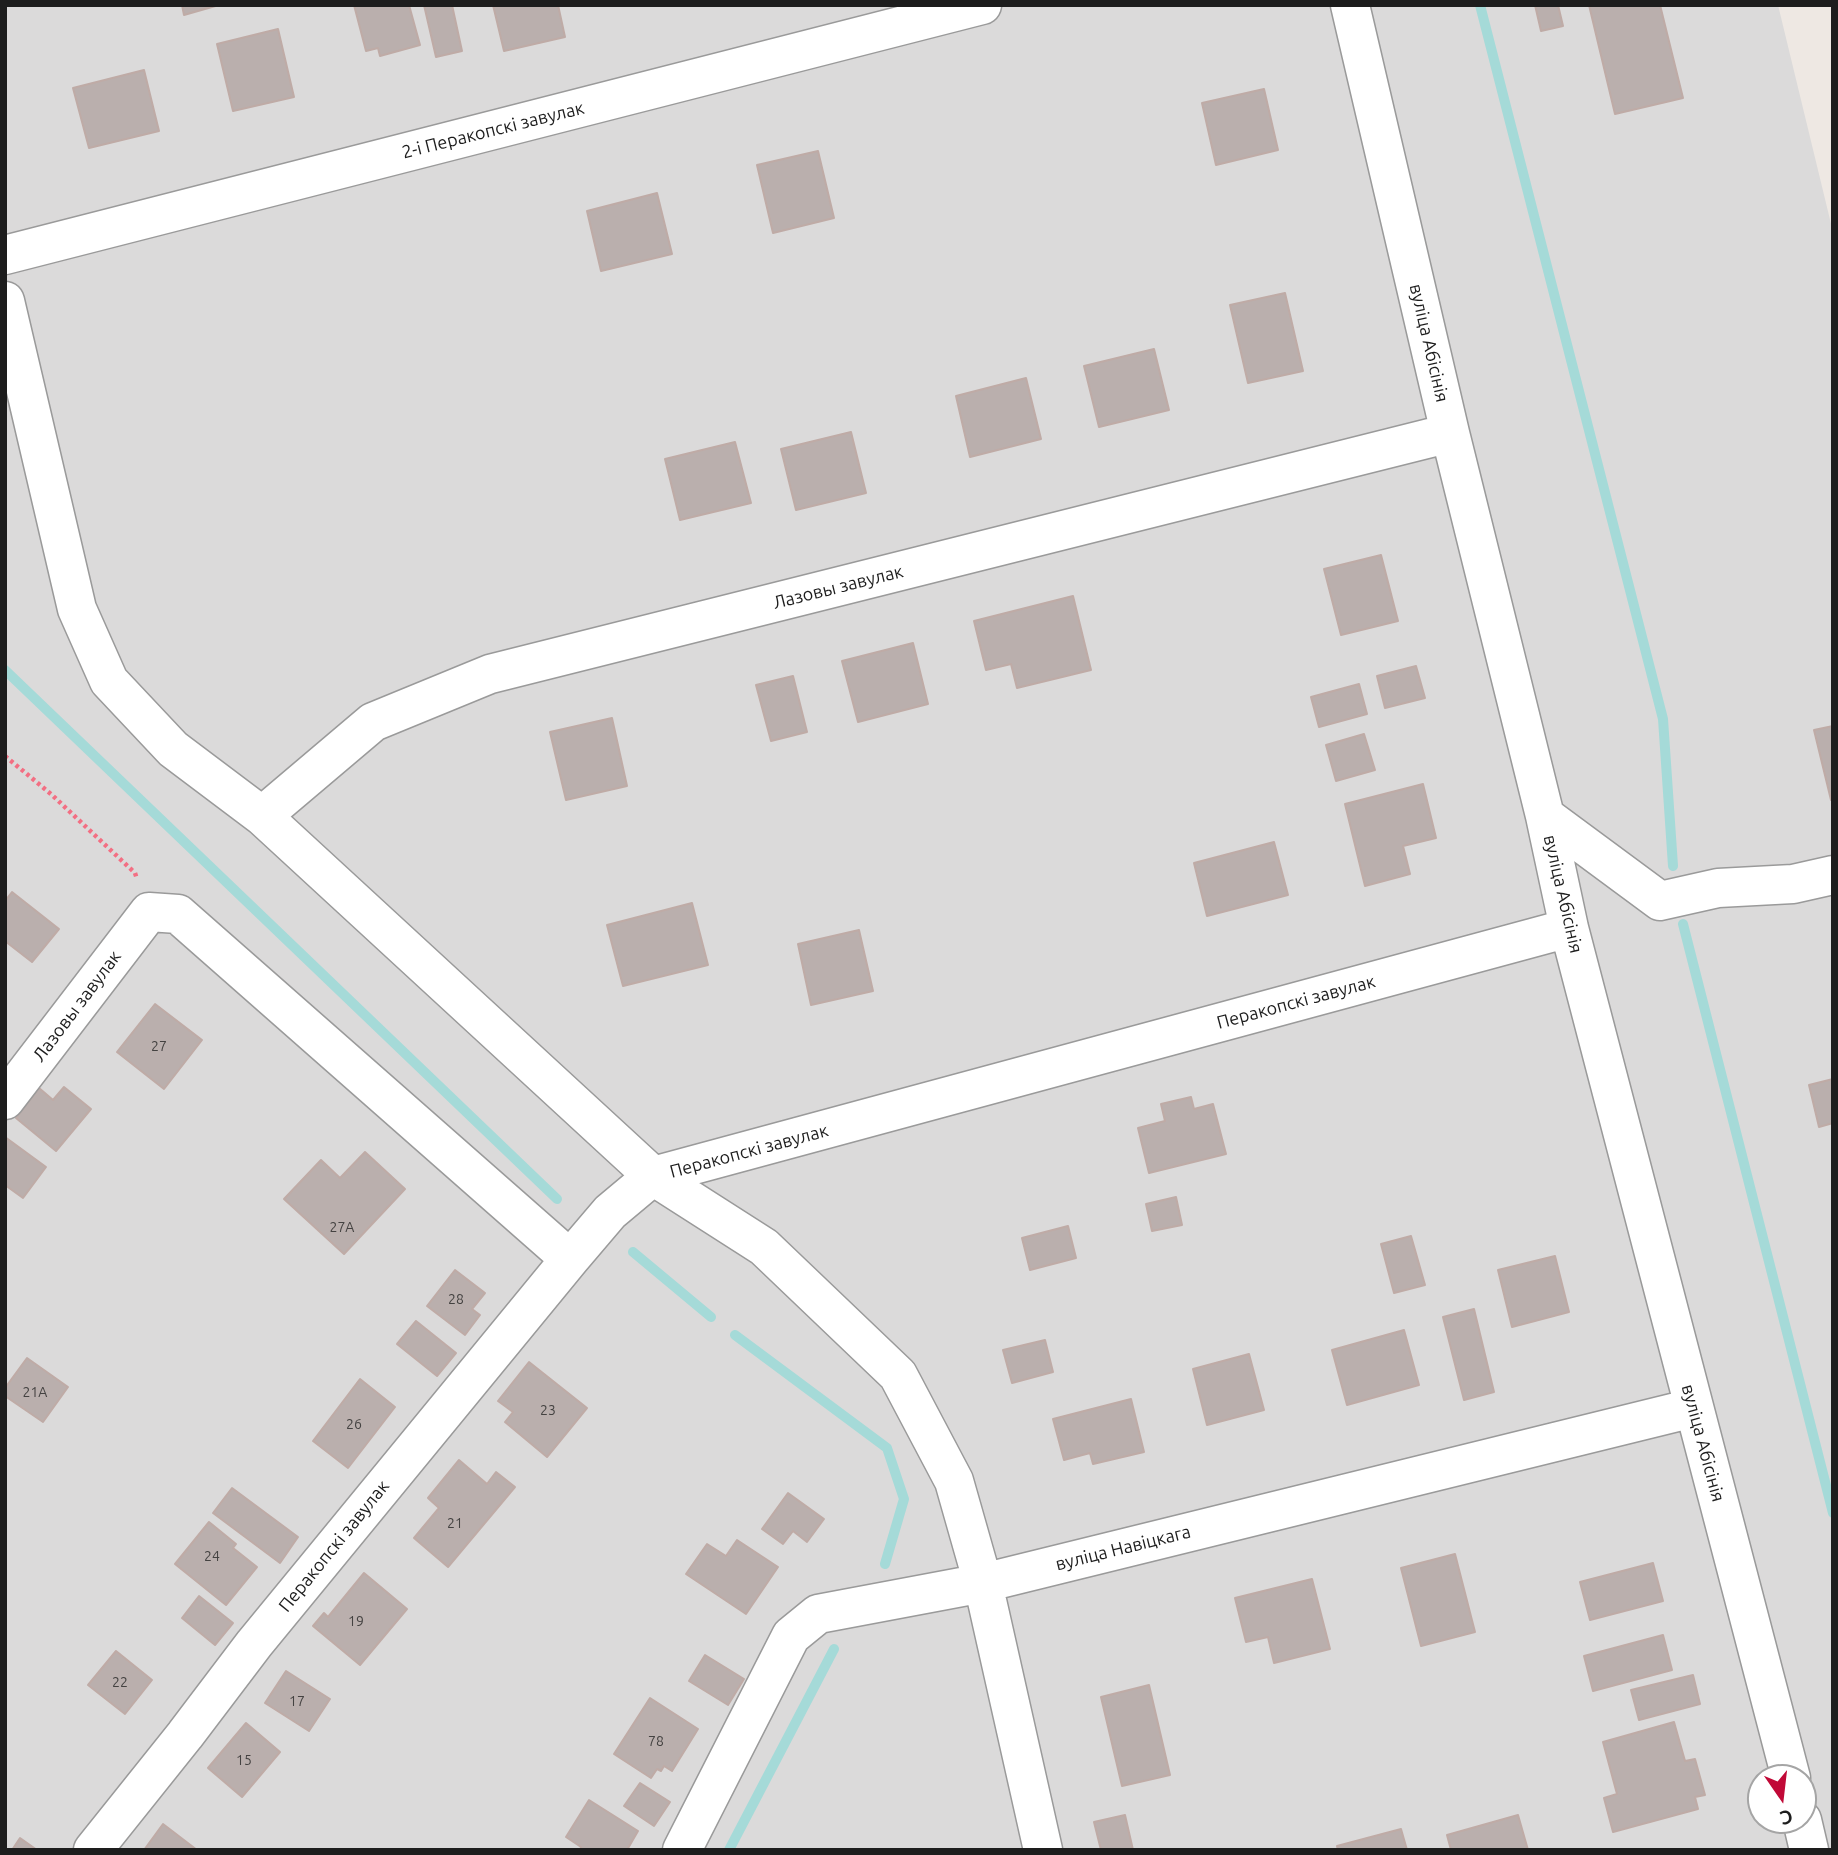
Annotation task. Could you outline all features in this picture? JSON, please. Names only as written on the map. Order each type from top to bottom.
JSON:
[{"type":"street","name":"2-і Перакопскі завулак","points":[[5,255],[982,5]]},
{"type":"street","name":"вуліца Абісінія","points":[[1350,5],[1450,433],[1545,816],[1569,928],[1787,1764]]},
{"type":"street","points":[[5,301],[77,609],[109,681],[173,749],[262,816],[653,1176],[764,1247],[898,1375],[954,1481],[983,1583],[1043,1850]]},
{"type":"street","name":"Лазовы завулак","points":[[262,816],[373,722],[490,674],[1450,433]]},
{"type":"street","points":[[1545,816],[1660,901],[1718,888],[1793,884],[1833,875]]},
{"type":"street","name":"Лазовы завулак","points":[[5,1100],[149,912]]},
{"type":"street","points":[[149,912],[178,914],[570,1259]]},
{"type":"street","name":"Перакопскі завулак","points":[[93,1850],[254,1644],[570,1259],[610,1212],[653,1176],[1569,928]]},
{"type":"street","name":"вуліца Навіцкага","points":[[682,1850],[791,1636],[818,1614],[983,1583],[1693,1408]]},
{"type":"path","points":[[5,756],[51,794],[135,873],[149,912]]},
{"type":"shaded area","points":[[5,5],[1778,5],[1833,232],[1833,1850],[5,1850]]},
{"type":"building","points":[[182,5],[219,5],[184,15]]},
{"type":"building","points":[[354,5],[409,5],[420,45],[380,56],[378,48],[366,51]]},
{"type":"building","points":[[424,5],[452,5],[462,51],[436,57]]},
{"type":"building","points":[[493,5],[558,5],[565,37],[504,51]]},
{"type":"building","points":[[1535,5],[1558,5],[1563,26],[1541,31]]},
{"type":"building","points":[[1589,5],[1660,5],[1683,98],[1615,114]]},
{"type":"building","points":[[278,29],[294,97],[233,111],[217,44]]},
{"type":"building","points":[[144,70],[159,131],[89,148],[73,88]]},
{"type":"building","points":[[1264,89],[1278,150],[1216,165],[1202,103]]},
{"type":"building","points":[[818,151],[834,218],[773,233],[757,165]]},
{"type":"building","points":[[657,193],[672,254],[601,271],[587,211]]},
{"type":"building","points":[[1285,293],[1303,371],[1248,383],[1230,305]]},
{"type":"building","points":[[1154,349],[1169,410],[1099,427],[1084,366]]},
{"type":"building","points":[[1026,378],[1041,439],[970,457],[956,396]]},
{"type":"building","points":[[851,432],[866,493],[796,510],[781,449]]},
{"type":"building","points":[[735,442],[751,503],[680,520],[665,459]]},
{"type":"building","points":[[1381,555],[1398,621],[1341,635],[1324,569]]},
{"type":"building","points":[[1073,596],[1091,670],[1017,688],[1011,664],[986,670],[974,621]]},
{"type":"building","points":[[913,643],[928,704],[858,722],[842,661]]},
{"type":"building","points":[[1416,666],[1425,698],[1385,708],[1377,676]]},
{"type":"building","points":[[793,676],[807,732],[771,741],[756,685]]},
{"type":"building","points":[[1359,684],[1367,714],[1319,727],[1311,697]]},
{"type":"building","points":[[612,718],[627,786],[566,800],[550,732]]},
{"type":"building","points":[[1833,726],[1833,799],[1831,800],[1814,730]]},
{"type":"building","points":[[1364,734],[1375,770],[1336,781],[1326,745]]},
{"type":"building","points":[[1423,784],[1436,838],[1403,846],[1410,874],[1365,886],[1345,804]]},
{"type":"building","points":[[1274,842],[1288,895],[1207,916],[1194,863]]},
{"type":"building","points":[[12,892],[59,929],[32,962],[5,941],[5,901]]},
{"type":"building","points":[[692,903],[708,965],[623,986],[607,925]]},
{"type":"building","points":[[859,930],[873,991],[811,1005],[798,944]]},
{"type":"building","points":[[155,1004],[202,1040],[164,1089],[117,1052]]},
{"type":"building","points":[[1833,1079],[1833,1123],[1819,1127],[1809,1085]]},
{"type":"building","points":[[64,1087],[91,1109],[56,1151],[16,1118],[39,1088],[53,1100]]},
{"type":"building","points":[[1191,1097],[1194,1109],[1213,1104],[1226,1154],[1149,1173],[1138,1128],[1165,1121],[1161,1104]]},
{"type":"building","points":[[5,1137],[46,1167],[23,1198],[5,1185]]},
{"type":"building","points":[[365,1152],[405,1189],[344,1254],[284,1199],[321,1160],[340,1178]]},
{"type":"building","points":[[1176,1197],[1182,1225],[1152,1231],[1146,1204]]},
{"type":"building","points":[[1068,1226],[1076,1258],[1030,1270],[1022,1238]]},
{"type":"building","points":[[1411,1236],[1425,1285],[1394,1293],[1381,1244]]},
{"type":"building","points":[[1555,1256],[1569,1312],[1512,1327],[1498,1270]]},
{"type":"building","points":[[455,1270],[485,1293],[472,1309],[480,1315],[465,1335],[427,1306]]},
{"type":"building","points":[[1474,1309],[1494,1392],[1464,1400],[1443,1317]]},
{"type":"building","points":[[416,1321],[456,1353],[437,1376],[397,1344]]},
{"type":"building","points":[[1404,1330],[1419,1385],[1347,1405],[1332,1350]]},
{"type":"building","points":[[1045,1340],[1053,1372],[1012,1383],[1003,1350]]},
{"type":"building","points":[[1249,1354],[1264,1410],[1207,1425],[1193,1369]]},
{"type":"building","points":[[27,1358],[68,1387],[43,1422],[5,1396],[5,1388]]},
{"type":"building","points":[[529,1362],[587,1408],[547,1457],[505,1422],[513,1412],[498,1401]]},
{"type":"building","points":[[360,1379],[395,1407],[348,1468],[313,1441]]},
{"type":"building","points":[[1131,1399],[1144,1452],[1093,1464],[1090,1453],[1064,1460],[1053,1419]]},
{"type":"building","points":[[459,1460],[487,1484],[496,1472],[515,1487],[448,1567],[414,1538],[439,1508],[428,1498]]},
{"type":"building","points":[[232,1488],[298,1537],[280,1563],[213,1513]]},
{"type":"building","points":[[788,1493],[824,1519],[807,1542],[793,1531],[783,1544],[762,1529]]},
{"type":"building","points":[[209,1522],[236,1544],[233,1548],[257,1567],[226,1605],[175,1564]]},
{"type":"building","points":[[737,1540],[778,1567],[746,1614],[686,1574],[707,1544],[726,1556]]},
{"type":"building","points":[[1455,1554],[1475,1632],[1421,1646],[1401,1568]]},
{"type":"building","points":[[1653,1563],[1663,1601],[1590,1620],[1580,1582]]},
{"type":"building","points":[[364,1573],[407,1609],[360,1665],[313,1626],[324,1613],[328,1617]]},
{"type":"building","points":[[1312,1579],[1330,1649],[1274,1663],[1268,1637],[1246,1642],[1235,1598]]},
{"type":"building","points":[[199,1596],[233,1623],[215,1645],[182,1618]]},
{"type":"building","points":[[1663,1635],[1672,1670],[1593,1691],[1584,1656]]},
{"type":"building","points":[[116,1651],[152,1680],[125,1714],[88,1685]]},
{"type":"building","points":[[705,1655],[744,1679],[728,1705],[689,1681]]},
{"type":"building","points":[[286,1671],[330,1699],[309,1731],[265,1703]]},
{"type":"building","points":[[1693,1675],[1700,1704],[1639,1720],[1631,1690]]},
{"type":"building","points":[[1149,1685],[1170,1775],[1122,1786],[1101,1697]]},
{"type":"building","points":[[650,1698],[698,1729],[672,1771],[664,1766],[661,1771],[657,1769],[651,1778],[614,1754]]},
{"type":"building","points":[[1674,1722],[1685,1761],[1695,1759],[1705,1795],[1695,1797],[1698,1809],[1613,1832],[1604,1798],[1617,1794],[1603,1742]]},
{"type":"building","points":[[246,1723],[280,1752],[242,1797],[208,1768]]},
{"type":"building","points":[[640,1783],[670,1802],[654,1826],[624,1806]]},
{"type":"building","points":[[589,1800],[638,1831],[627,1850],[580,1850],[581,1847],[566,1837]]},
{"type":"building","points":[[1125,1815],[1133,1850],[1101,1850],[1094,1822]]},
{"type":"building","points":[[1518,1815],[1528,1850],[1451,1850],[1447,1835]]},
{"type":"building","points":[[163,1824],[197,1850],[144,1850]]},
{"type":"building","points":[[1401,1829],[1407,1850],[1338,1850],[1337,1846]]},
{"type":"building","points":[[20,1838],[37,1850],[12,1850]]},
{"type":"waterway","points":[[1480,5],[1663,719],[1673,866]]},
{"type":"waterway","points":[[5,670],[557,1199]]},
{"type":"waterway","points":[[1683,924],[1833,1513]]},
{"type":"waterway","points":[[633,1252],[711,1317]]},
{"type":"waterway","points":[[735,1335],[887,1448],[904,1499],[885,1564]]},
{"type":"waterway","points":[[729,1850],[834,1649]]}]
